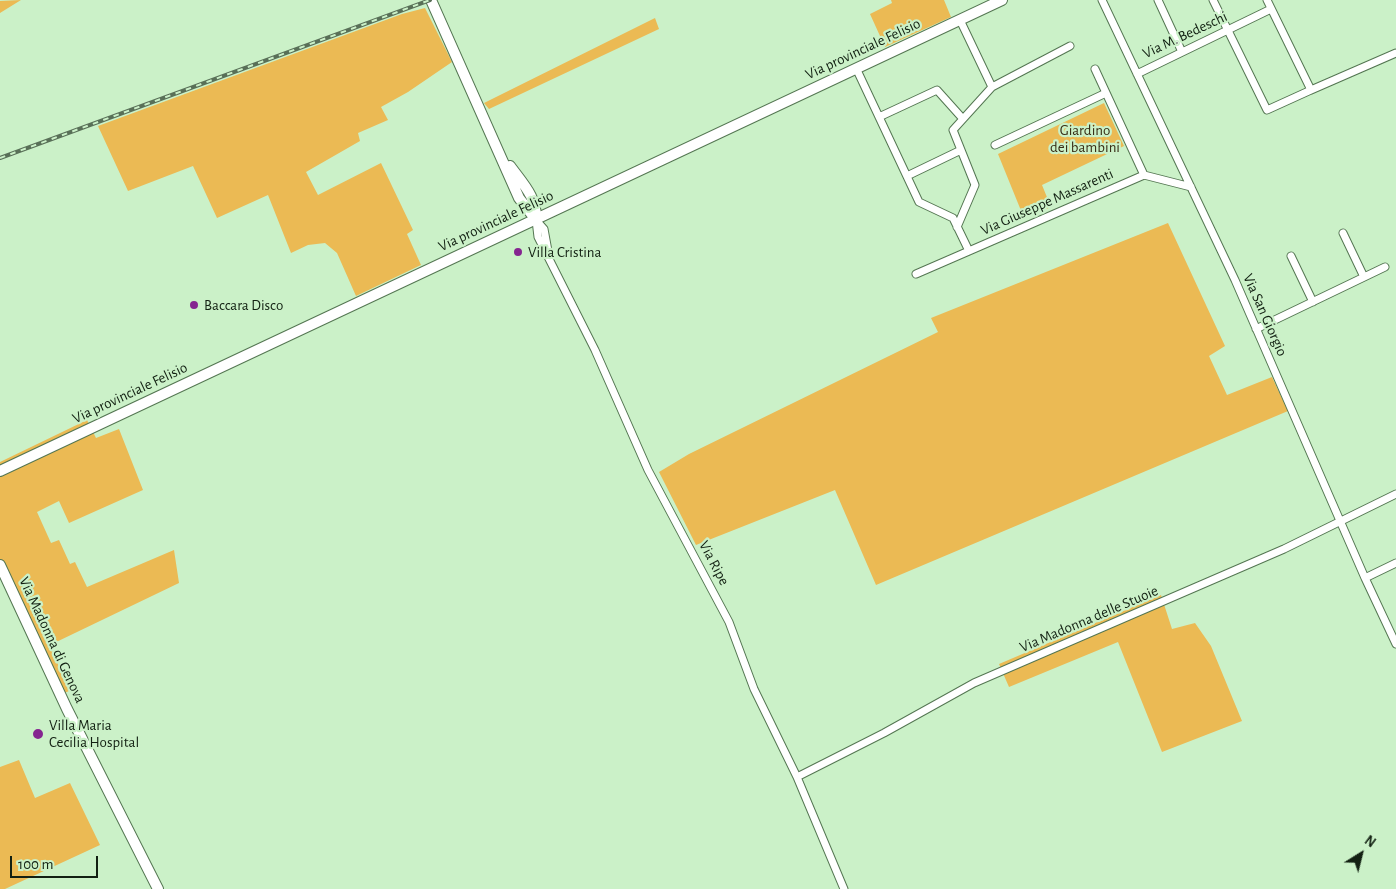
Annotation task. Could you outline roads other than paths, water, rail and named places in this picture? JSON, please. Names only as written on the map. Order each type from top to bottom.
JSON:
[{"type":"main road","points":[[431,0],[501,153],[519,198],[522,218],[520,227]]},
{"type":"main road","name":"Via provinciale Felisio","points":[[1,471],[1002,0]]},
{"type":"main road","points":[[501,153],[534,199],[536,220]]},
{"type":"main road","points":[[519,198],[536,220]]},
{"type":"main road","points":[[534,199],[548,207],[555,207],[578,200]]},
{"type":"main road","name":"Via Madonna di Genova","points":[[0,565],[67,710],[158,889]]},
{"type":"street","name":"Via San Giorgio","points":[[1102,0],[1256,329],[1340,522],[1396,644]]},
{"type":"street","points":[[1158,0],[1182,52]]},
{"type":"street","points":[[1213,0],[1267,110],[1396,53]]},
{"type":"street","points":[[1267,0],[1311,90]]},
{"type":"street","name":"Via M. Bedeschi","points":[[1137,74],[1272,9]]},
{"type":"street","points":[[960,20],[992,87]]},
{"type":"street","points":[[957,227],[975,185],[953,130],[992,87],[1070,46]]},
{"type":"street","points":[[856,68],[919,202],[953,218],[969,251]]},
{"type":"street","points":[[1095,69],[1144,175],[1191,187]]},
{"type":"street","points":[[879,117],[937,90],[963,119]]},
{"type":"street","points":[[996,145],[1106,93]]},
{"type":"street","points":[[907,176],[961,150]]},
{"type":"street","name":"Via Giuseppe Massarenti","points":[[916,274],[1144,175]]},
{"type":"street","name":"Via Ripe","points":[[536,220],[538,237],[549,255],[623,410],[648,470],[729,622],[754,689],[797,776],[844,889]]},
{"type":"street","points":[[1343,233],[1364,277]]},
{"type":"street","points":[[1291,256],[1313,302]]},
{"type":"street","points":[[1256,329],[1385,267]]},
{"type":"street","name":"Via Madonna delle Stuoie","points":[[797,776],[884,734],[974,683],[1284,549],[1396,494]]},
{"type":"street","points":[[1365,578],[1396,563]]},
{"type":"railway","points":[[0,158],[430,0]]},
{"type":"place","name":"Villa Cristina","points":[[518,252]]},
{"type":"place","name":"Baccara Disco","points":[[194,305]]},
{"type":"place","name":"Villa Maria Cecilia Hospital","points":[[38,734]]},
{"type":"park label","name":"Giardino dei bambini","points":[[1085,138]]}]
